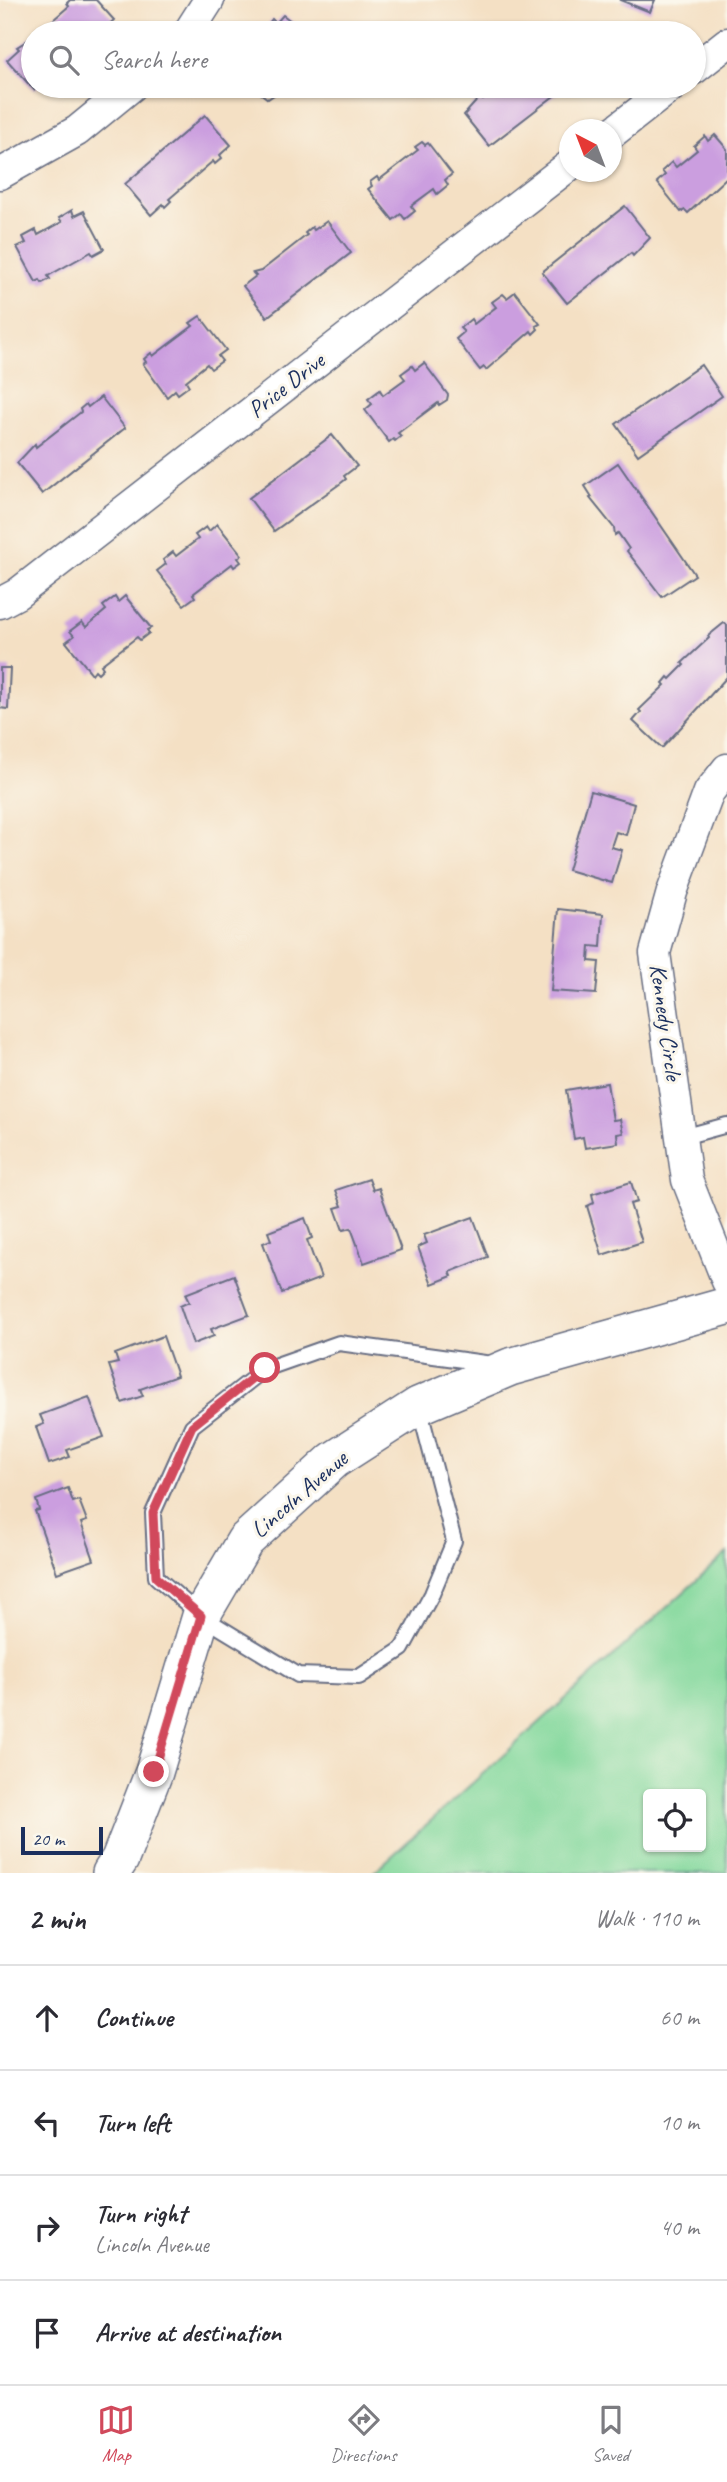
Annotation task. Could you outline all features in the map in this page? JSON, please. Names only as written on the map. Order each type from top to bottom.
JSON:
[{"type":"street","points":[[196,21],[209,0]]},
{"type":"street","points":[[706,60],[727,43]]},
{"type":"street","points":[[0,174],[77,131],[117,98]]},
{"type":"street","points":[[622,125],[656,98]]},
{"type":"street","name":"Price Drive","points":[[0,603],[17,594],[559,173]]},
{"type":"street","name":"Kennedy Circle","points":[[727,769],[709,792],[672,892],[655,953],[687,1180],[727,1281]]},
{"type":"street","name":"Lincoln Avenue","points":[[111,1873],[120,1859],[154,1772],[201,1616],[245,1541],[334,1460],[418,1406],[510,1367],[727,1306]]},
{"type":"lane","points":[[683,1137],[727,1125]]},
{"type":"lane","points":[[418,1406],[454,1541],[432,1594],[402,1649],[359,1677],[298,1675],[201,1616],[156,1577],[153,1513],[192,1426],[265,1368],[339,1343],[510,1367]]},
{"type":"green space","points":[[727,1553],[727,1873],[373,1873]]},
{"type":"building","points":[[70,0],[96,0],[114,20],[52,21],[69,6],[67,3]]},
{"type":"building","points":[[620,0],[655,0],[650,12]]},
{"type":"building","points":[[283,15],[291,21],[278,21]]},
{"type":"building","points":[[21,44],[21,76],[7,60],[19,49],[17,47]]},
{"type":"building","points":[[479,98],[551,98],[489,146],[464,115]]},
{"type":"building","points":[[205,115],[231,145],[220,155],[222,158],[215,164],[213,161],[169,199],[171,201],[165,207],[163,204],[151,215],[125,184]]},
{"type":"building","points":[[715,135],[727,149],[727,177],[688,213],[685,210],[681,212],[657,182],[665,175],[662,171],[672,162],[676,167],[697,150],[694,146],[705,136],[708,141]]},
{"type":"building","points":[[422,142],[425,145],[428,143],[452,174],[445,180],[448,185],[437,194],[434,189],[411,206],[415,211],[405,219],[401,214],[393,220],[368,189],[372,186],[370,182],[377,177],[379,180],[418,150],[415,147]]},
{"type":"building","points":[[625,206],[650,238],[633,256],[631,253],[567,303],[542,272]]},
{"type":"building","points":[[72,210],[74,216],[84,211],[104,249],[93,255],[91,252],[48,276],[50,279],[42,283],[40,280],[36,282],[17,247],[26,243],[23,237],[36,230],[38,235],[62,222],[59,218]]},
{"type":"building","points":[[327,221],[351,253],[267,317],[243,286],[256,276],[253,273],[261,271],[307,235],[305,233],[312,227],[314,230]]},
{"type":"building","points":[[515,292],[540,324],[536,326],[538,329],[533,334],[531,331],[486,370],[484,367],[480,370],[456,339],[464,332],[460,328],[471,319],[474,324],[496,307],[492,302],[503,294],[507,298]]},
{"type":"building","points":[[200,316],[226,350],[218,356],[222,361],[211,369],[207,364],[186,381],[189,386],[178,394],[175,390],[167,397],[143,364],[146,362],[144,359],[151,353],[153,356],[193,326],[190,323]]},
{"type":"building","points":[[424,363],[448,395],[447,400],[439,405],[438,403],[398,433],[401,436],[395,441],[393,439],[389,442],[365,410],[372,404],[368,399],[380,390],[383,395],[405,379],[401,374],[412,366],[415,370]]},
{"type":"building","points":[[701,365],[722,396],[638,455],[616,424]]},
{"type":"building","points":[[101,397],[125,428],[42,494],[17,463],[35,444],[36,447],[81,412],[80,409],[86,404],[88,407]]},
{"type":"building","points":[[332,435],[357,466],[344,476],[346,479],[341,483],[274,531],[249,498]]},
{"type":"building","points":[[618,463],[695,575],[662,597],[627,551],[629,549],[618,533],[615,535],[614,528],[590,498],[592,497],[585,486]]},
{"type":"building","points":[[217,524],[242,555],[238,558],[241,562],[234,567],[232,564],[193,594],[195,597],[184,605],[157,571],[166,564],[163,560],[173,552],[176,556],[198,539],[195,535],[206,527],[209,531]]},
{"type":"building","points":[[125,596],[151,628],[147,630],[149,633],[140,640],[137,637],[101,665],[103,668],[98,673],[95,670],[92,674],[66,642],[74,636],[70,631],[82,622],[86,627],[106,610],[103,606],[115,597],[118,602]]},
{"type":"building","points":[[724,623],[727,625],[727,677],[662,748],[633,721],[641,712],[639,710],[665,685],[663,683],[668,677],[670,679],[708,636]]},
{"type":"building","points":[[0,668],[10,668],[8,709],[0,708]]},
{"type":"building","points":[[591,791],[634,804],[626,835],[616,832],[611,847],[622,850],[612,883],[568,870]]},
{"type":"building","points":[[558,909],[603,914],[601,947],[590,946],[589,961],[599,962],[596,994],[551,991]]},
{"type":"building","points":[[607,1083],[613,1120],[620,1119],[623,1133],[617,1134],[618,1143],[585,1148],[583,1137],[574,1139],[566,1090]]},
{"type":"building","points":[[369,1179],[373,1190],[379,1188],[401,1250],[364,1263],[351,1228],[343,1230],[335,1208],[342,1206],[336,1190]]},
{"type":"building","points":[[631,1182],[637,1202],[630,1204],[642,1242],[602,1255],[587,1206],[594,1203],[592,1194]]},
{"type":"building","points":[[473,1217],[488,1257],[450,1272],[452,1276],[432,1284],[418,1247],[427,1243],[424,1235]]},
{"type":"building","points":[[305,1218],[312,1238],[307,1240],[321,1278],[282,1293],[263,1243],[271,1240],[268,1232]]},
{"type":"building","points":[[234,1275],[249,1315],[211,1329],[214,1336],[193,1344],[180,1306],[189,1302],[185,1294]]},
{"type":"building","points":[[163,1336],[177,1376],[140,1389],[143,1396],[122,1403],[109,1365],[118,1363],[115,1354]]},
{"type":"building","points":[[89,1397],[104,1437],[67,1450],[70,1457],[49,1464],[36,1427],[44,1424],[40,1415]]},
{"type":"building","points":[[68,1488],[73,1502],[79,1500],[87,1521],[81,1523],[94,1560],[57,1573],[35,1511],[39,1510],[36,1500]]},
{"type":"route","points":[[154,1772],[201,1616],[156,1577],[153,1513],[192,1426],[265,1368]]}]
